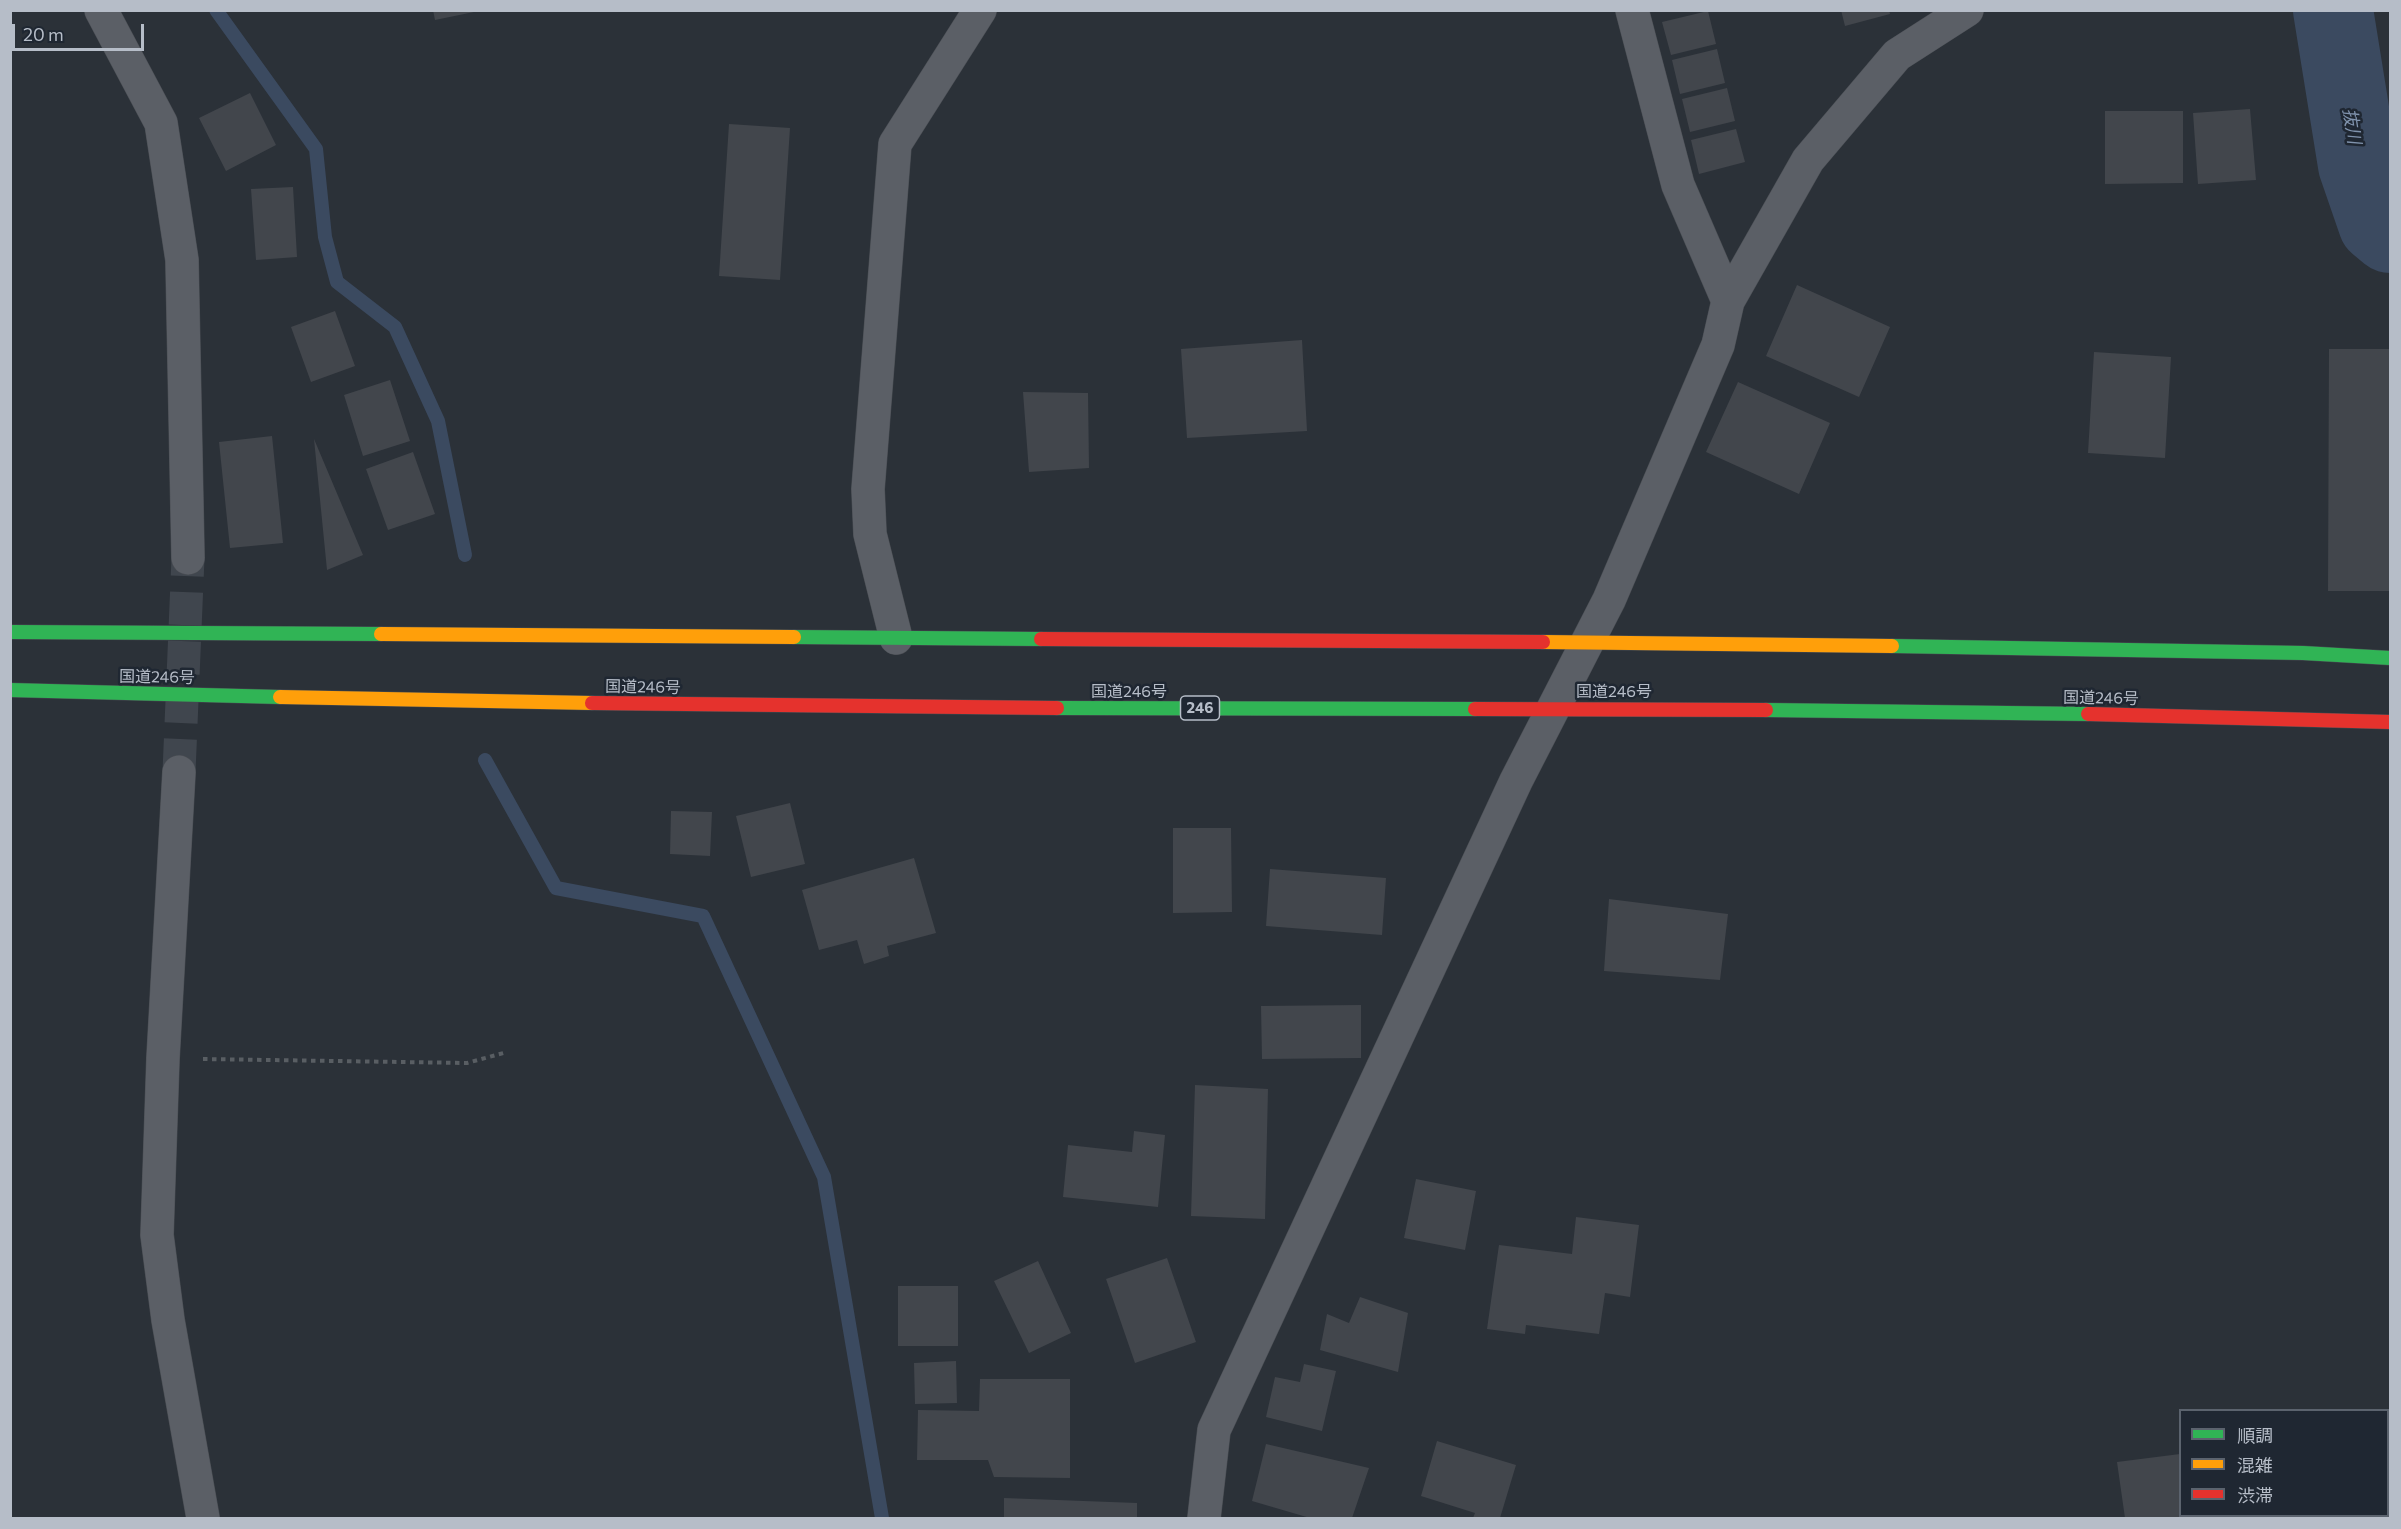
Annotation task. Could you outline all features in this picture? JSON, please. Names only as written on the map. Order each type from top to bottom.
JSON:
[{"type":"highway","points":[[10,632],[1683,643],[2303,653],[2391,658]]},
{"type":"highway","name":"国道246号","points":[[10,690],[650,704],[981,708],[1990,712],[2391,722]]},
{"type":"street","points":[[100,10],[160,123],[182,261],[188,558]]},
{"type":"street","points":[[896,638],[870,534],[868,489],[895,144],[980,10]]},
{"type":"street","points":[[1632,10],[1677,185],[1728,301]]},
{"type":"street","points":[[1204,1518],[1214,1430],[1516,781],[1609,600],[1718,345],[1728,301],[1808,160],[1897,55],[1967,10]]},
{"type":"street","points":[[179,772],[163,1058],[157,1235],[168,1320],[203,1518]]},
{"type":"path","points":[[163,1058],[467,1063],[507,1052]]},
{"type":"building","points":[[433,10],[474,10],[474,12],[435,20]]},
{"type":"building","points":[[1841,10],[1889,10],[1890,14],[1845,26]]},
{"type":"building","points":[[1708,11],[1716,44],[1671,55],[1662,22]]},
{"type":"building","points":[[1717,49],[1725,83],[1680,94],[1672,60]]},
{"type":"building","points":[[1727,88],[1735,121],[1690,132],[1682,99]]},
{"type":"building","points":[[250,93],[276,145],[226,171],[199,118]]},
{"type":"building","points":[[2250,109],[2256,180],[2198,184],[2193,113]]},
{"type":"building","points":[[2105,111],[2183,111],[2183,183],[2105,184]]},
{"type":"building","points":[[729,124],[790,128],[780,280],[719,276]]},
{"type":"building","points":[[1736,129],[1745,162],[1699,174],[1691,140]]},
{"type":"building","points":[[293,187],[297,257],[256,260],[251,189]]},
{"type":"building","points":[[1797,285],[1890,327],[1859,397],[1766,356]]},
{"type":"building","points":[[335,311],[355,366],[311,382],[291,327]]},
{"type":"building","points":[[1302,340],[1307,431],[1187,438],[1181,349]]},
{"type":"building","points":[[2329,349],[2390,349],[2390,591],[2328,591]]},
{"type":"building","points":[[2094,352],[2171,357],[2165,458],[2088,453]]},
{"type":"building","points":[[390,380],[410,441],[363,456],[344,395]]},
{"type":"building","points":[[1738,382],[1830,423],[1799,494],[1706,452]]},
{"type":"building","points":[[1023,392],[1088,393],[1089,468],[1029,472]]},
{"type":"building","points":[[272,436],[283,543],[230,548],[219,442]]},
{"type":"building","points":[[314,439],[363,555],[327,570]]},
{"type":"building","points":[[413,452],[435,514],[388,530],[366,469]]},
{"type":"building","points":[[790,803],[805,864],[751,877],[736,816]]},
{"type":"building","points":[[671,811],[712,812],[710,856],[670,854]]},
{"type":"building","points":[[1173,828],[1231,828],[1232,912],[1173,913]]},
{"type":"building","points":[[914,858],[936,933],[887,946],[889,956],[864,964],[857,940],[819,950],[802,890]]},
{"type":"building","points":[[1270,869],[1386,878],[1382,935],[1266,926]]},
{"type":"building","points":[[1609,899],[1728,914],[1720,980],[1604,971]]},
{"type":"building","points":[[1361,1005],[1361,1058],[1262,1059],[1261,1006]]},
{"type":"building","points":[[1195,1085],[1268,1089],[1265,1219],[1191,1216]]},
{"type":"building","points":[[1134,1131],[1165,1135],[1158,1207],[1063,1197],[1068,1145],[1132,1152]]},
{"type":"building","points":[[1416,1179],[1476,1191],[1465,1250],[1404,1238]]},
{"type":"building","points":[[1576,1217],[1639,1225],[1630,1297],[1605,1293],[1599,1334],[1526,1325],[1525,1334],[1487,1329],[1499,1245],[1572,1254]]},
{"type":"building","points":[[1167,1258],[1196,1342],[1135,1363],[1106,1279]]},
{"type":"building","points":[[1038,1261],[1071,1333],[1029,1353],[994,1281]]},
{"type":"building","points":[[898,1286],[958,1286],[958,1346],[898,1346]]},
{"type":"building","points":[[1360,1297],[1408,1313],[1398,1372],[1320,1350],[1327,1314],[1349,1323]]},
{"type":"building","points":[[956,1361],[957,1403],[915,1404],[914,1363]]},
{"type":"building","points":[[1304,1364],[1336,1371],[1322,1431],[1266,1417],[1275,1377],[1300,1382]]},
{"type":"building","points":[[980,1379],[1070,1379],[1070,1478],[994,1477],[988,1460],[917,1460],[918,1410],[979,1411]]},
{"type":"building","points":[[1437,1441],[1516,1465],[1500,1518],[1473,1518],[1475,1513],[1421,1496]]},
{"type":"building","points":[[1266,1444],[1369,1468],[1352,1518],[1310,1518],[1252,1501]]},
{"type":"building","points":[[2179,1454],[2179,1517],[2224,1518],[2125,1518],[2117,1462]]},
{"type":"building","points":[[1004,1498],[1137,1503],[1137,1518],[1004,1518]]},
{"type":"waterway","points":[[216,10],[316,149],[325,237],[337,282],[395,327],[438,421],[465,555]]},
{"type":"waterway","name":"抜川","points":[[2333,10],[2358,165],[2378,223],[2390,233]]},
{"type":"waterway","points":[[485,760],[556,888],[703,916],[824,1177],[882,1518]]},
{"type":"tunnel","points":[[179,772],[188,558]]},
{"type":"traffic: fast","points":[[10,632],[381,634]]},
{"type":"traffic: fast","points":[[794,637],[1041,639]]},
{"type":"traffic: fast","points":[[1892,646],[2303,653],[2390,658]]},
{"type":"traffic: fast","points":[[10,690],[280,697]]},
{"type":"traffic: fast","points":[[1057,708],[1475,709]]},
{"type":"traffic: fast","points":[[1766,710],[2088,714]]},
{"type":"traffic: slow","points":[[381,634],[794,637]]},
{"type":"traffic: slow","points":[[1543,642],[1892,646]]},
{"type":"traffic: slow","points":[[280,697],[592,703]]},
{"type":"traffic: jam","points":[[1041,639],[1543,642]]},
{"type":"traffic: jam","points":[[592,703],[1057,708]]},
{"type":"traffic: jam","points":[[1475,709],[1766,710]]},
{"type":"traffic: jam","points":[[2088,714],[2390,722]]}]
